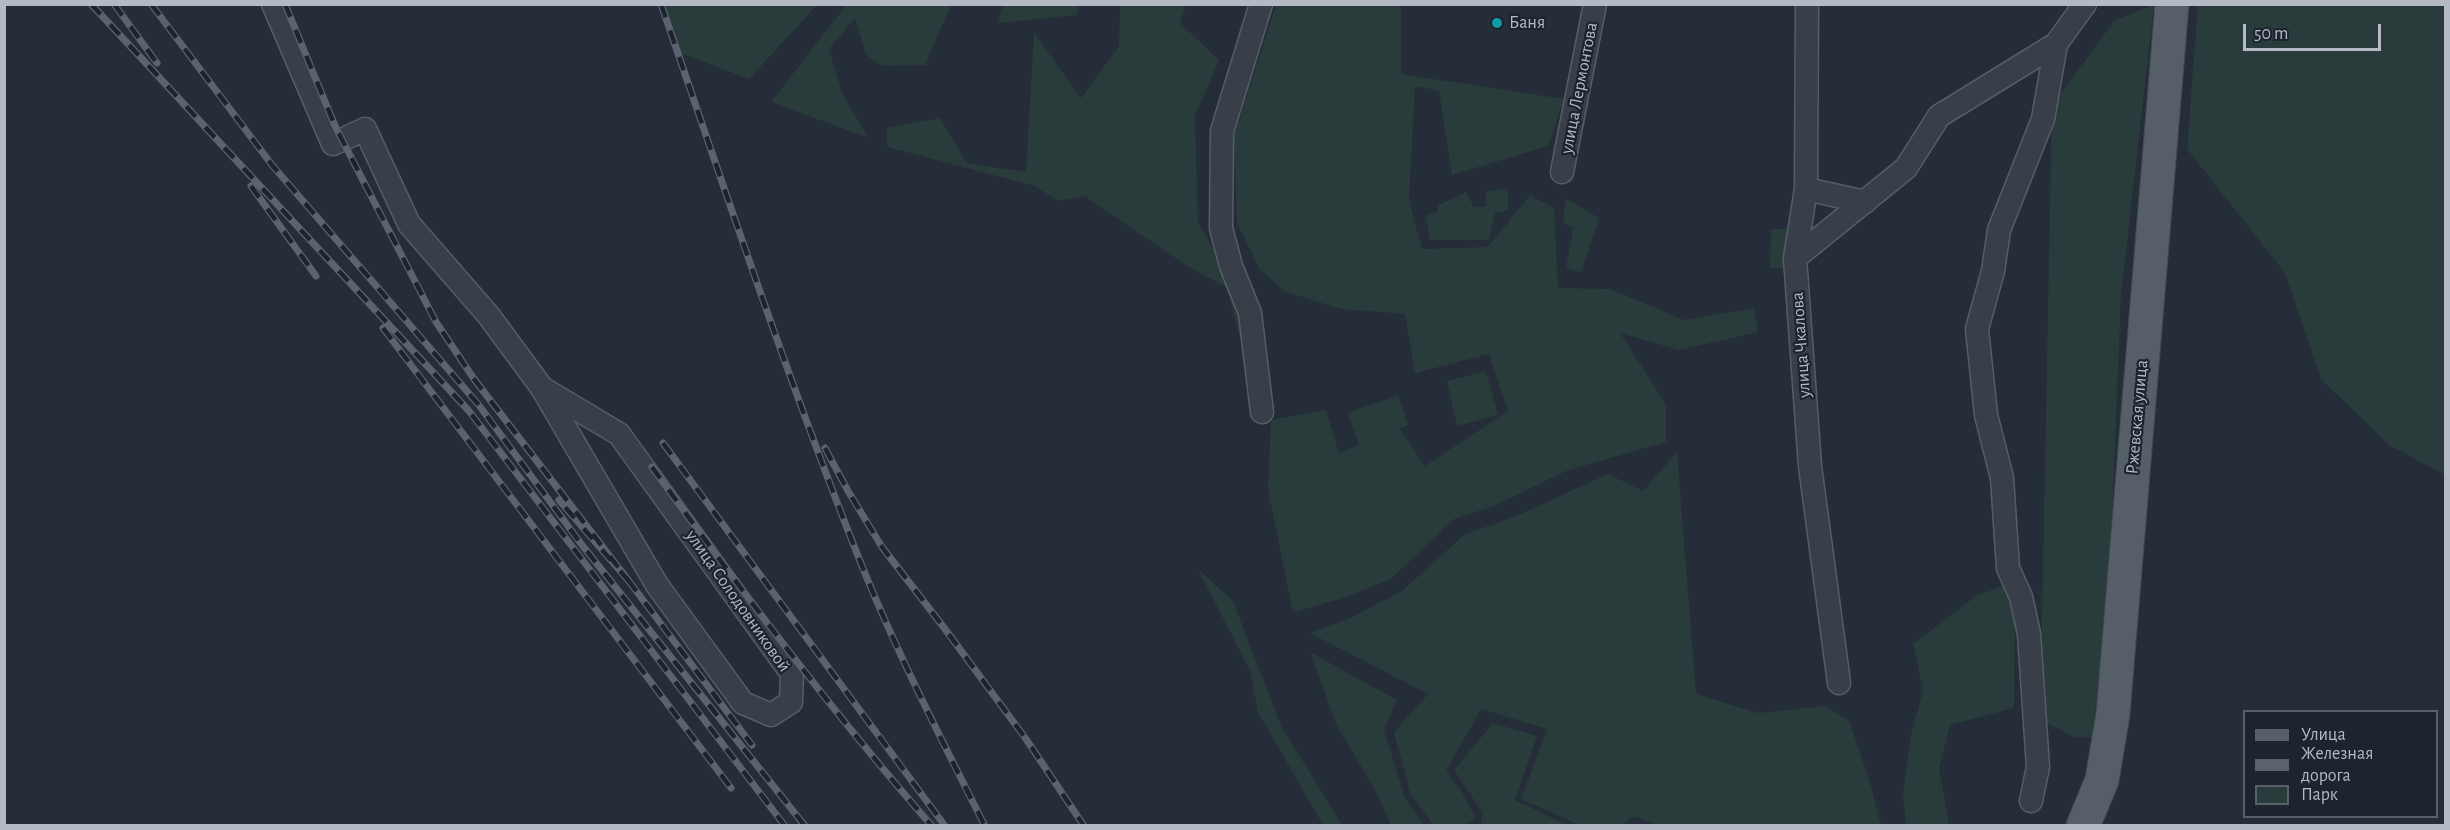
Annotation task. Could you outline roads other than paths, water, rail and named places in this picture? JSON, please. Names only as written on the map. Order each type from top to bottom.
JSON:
[{"type":"main road","name":"Ржевская улица","points":[[2088,822],[2102,780],[2113,714],[2172,4]]},
{"type":"street","name":"улица Солодовниковой","points":[[273,4],[333,144],[365,129],[409,224],[489,316],[542,388],[657,585],[744,703],[771,715],[791,702],[792,674],[619,434],[542,388]]},
{"type":"street","points":[[1261,4],[1222,131],[1221,228],[1231,266],[1250,313],[1263,412]]},
{"type":"street","name":"улица Лермонтова","points":[[1562,172],[1595,4]]},
{"type":"street","name":"улица Чкалова","points":[[1807,4],[1806,189],[1795,258],[1810,466],[1839,683]]},
{"type":"street","points":[[1795,258],[1906,168],[1939,116],[2056,44],[2085,4]]},
{"type":"street","points":[[2031,801],[2038,767],[2029,634],[2021,597],[2008,568],[2002,478],[1986,415],[1977,329],[1993,271],[1999,230],[2043,119],[2056,44]]},
{"type":"street","points":[[1806,189],[1864,202]]},
{"type":"railway","points":[[91,4],[469,411],[785,826]]},
{"type":"railway","points":[[114,4],[157,63]]},
{"type":"railway","points":[[151,4],[272,165],[478,404],[582,545],[805,826]]},
{"type":"railway","points":[[285,4],[335,126],[436,322],[474,379],[628,580],[559,500]]},
{"type":"railway","points":[[661,4],[780,347],[856,551],[901,655],[985,826]]},
{"type":"railway","points":[[251,186],[316,276]]},
{"type":"railway","points":[[383,328],[731,788]]},
{"type":"railway","points":[[663,443],[945,826]]},
{"type":"railway","points":[[825,448],[882,547],[1026,739],[1084,826]]},
{"type":"railway","points":[[652,467],[788,650],[932,826]]},
{"type":"railway","points":[[628,580],[752,745]]},
{"type":"place","name":"Баня","points":[[1497,23]]}]
